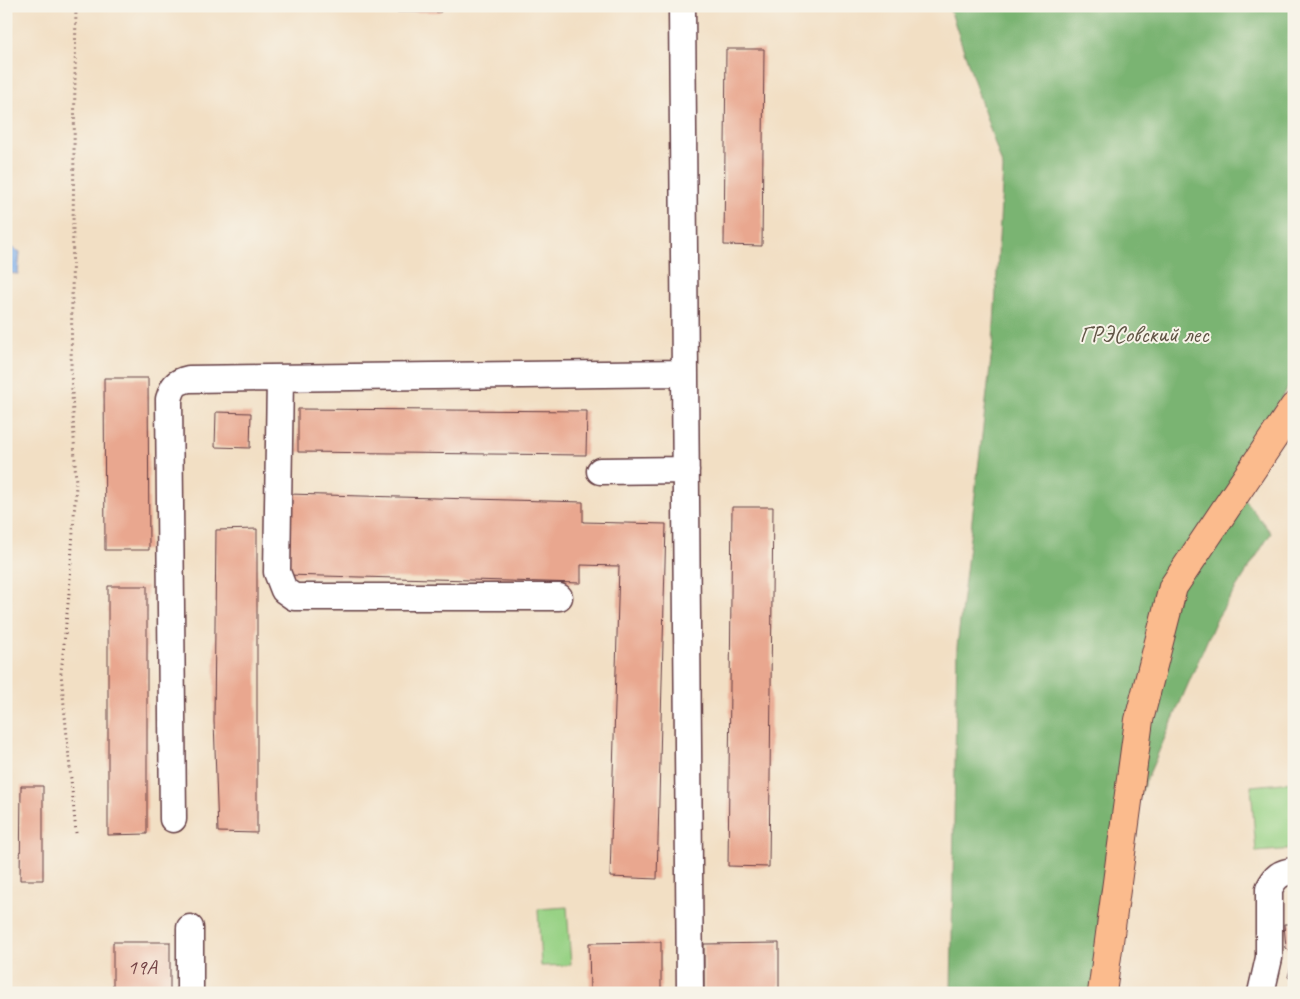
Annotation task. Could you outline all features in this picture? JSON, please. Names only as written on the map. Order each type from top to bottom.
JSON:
[{"type":"main road","points":[[1102,993],[1138,720],[1173,587],[1294,407]]},
{"type":"lane","points":[[682,6],[690,993]]},
{"type":"lane","points":[[173,819],[169,399],[172,388],[177,381],[189,379],[685,373]]},
{"type":"lane","points":[[280,378],[277,572],[284,590],[294,597],[559,597]]},
{"type":"lane","points":[[600,470],[686,470]]},
{"type":"lane","points":[[1261,993],[1269,958],[1269,889],[1280,873],[1294,871]]},
{"type":"lane","points":[[190,928],[190,993]]},
{"type":"path","points":[[76,6],[71,369],[76,485],[60,673],[76,833]]},
{"type":"green space","name":"ГРЭСовский лес","points":[[949,6],[1294,6],[1294,379],[1268,419],[1232,484],[1271,533],[1216,620],[1133,811],[1109,993],[951,993],[957,647],[993,342],[1003,168]]},
{"type":"green space","points":[[1294,782],[1294,849],[1256,852],[1251,786]]},
{"type":"green space","points":[[567,907],[571,965],[541,966],[538,909]]},
{"type":"water","points":[[6,245],[20,252],[18,274],[6,273]]},
{"type":"building","points":[[369,6],[441,6],[441,12],[369,12]]},
{"type":"building","points":[[726,49],[764,49],[762,246],[724,245]]},
{"type":"building","points":[[104,378],[148,378],[149,550],[105,550]]},
{"type":"building","points":[[298,409],[587,411],[586,455],[298,452]]},
{"type":"building","points":[[216,412],[251,413],[250,448],[215,447]]},
{"type":"building","points":[[288,494],[583,502],[583,522],[666,524],[657,879],[610,877],[619,566],[581,565],[581,583],[286,575]]},
{"type":"building","points":[[732,507],[773,507],[769,867],[728,866]]},
{"type":"building","points":[[257,529],[257,833],[218,832],[214,721],[216,530]]},
{"type":"building","points":[[108,586],[147,586],[147,834],[108,835]]},
{"type":"building","points":[[21,786],[43,786],[43,880],[20,880]]},
{"type":"building","points":[[1284,924],[1294,924],[1294,954],[1286,948]]},
{"type":"building","points":[[113,942],[170,942],[170,993],[113,993]]},
{"type":"building","points":[[661,942],[661,993],[590,993],[589,943]]},
{"type":"building","points":[[779,943],[779,993],[704,993],[704,944]]},
{"type":"building","points":[[1294,959],[1294,983],[1288,977]]}]
